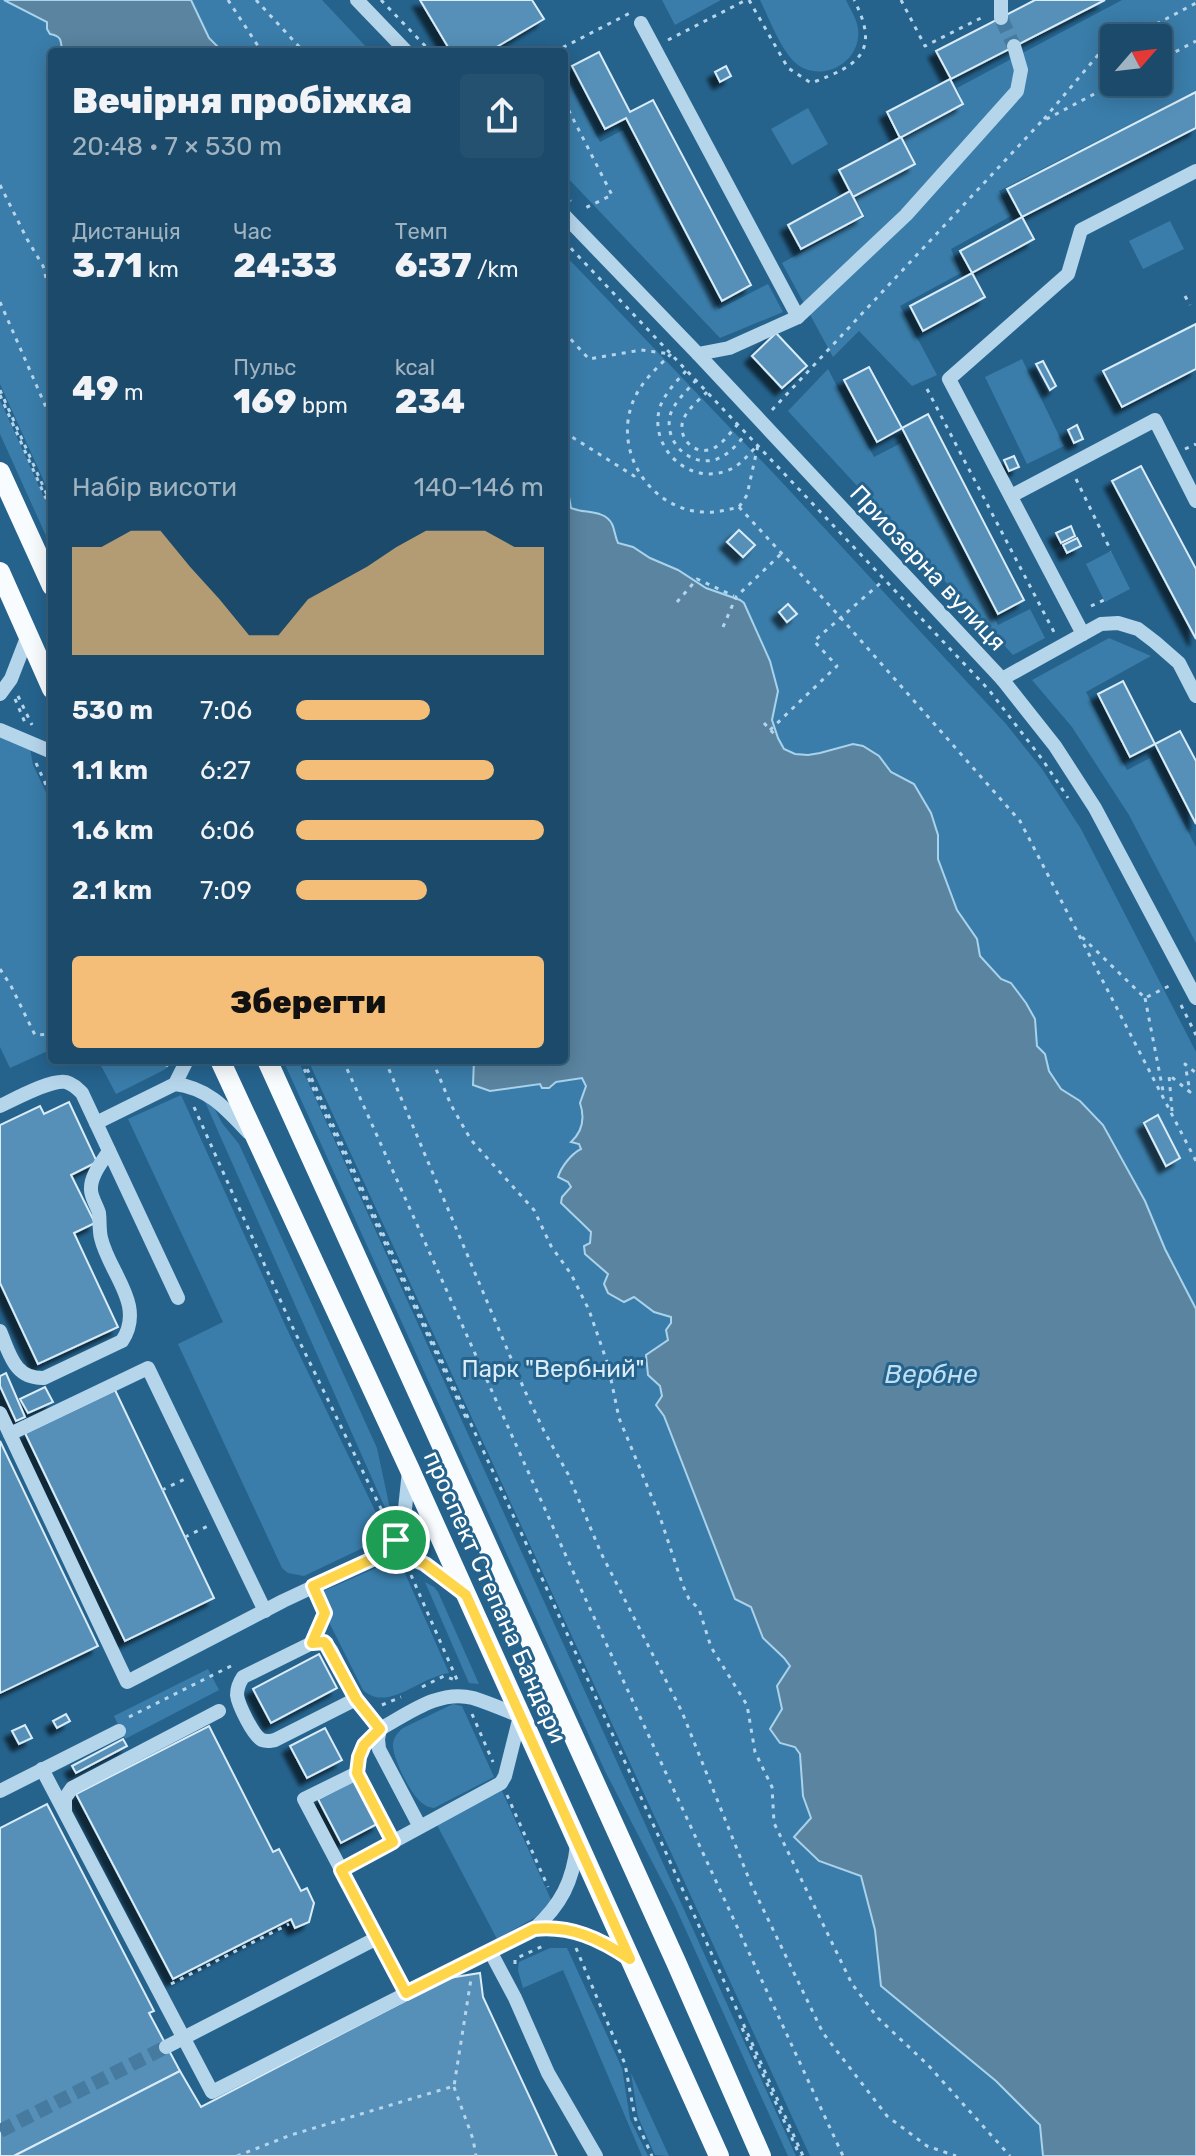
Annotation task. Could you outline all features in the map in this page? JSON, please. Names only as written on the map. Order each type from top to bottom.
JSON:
[{"type":"main road","points":[[0,472],[48,577]]},
{"type":"main road","points":[[0,572],[48,680]]},
{"type":"main road","name":"проспект Степана Бандери","points":[[222,1064],[410,1470],[719,2156]]},
{"type":"main road","name":"проспект Степана Бандери","points":[[269,1064],[761,2151]]},
{"type":"street","points":[[357,0],[403,48]]},
{"type":"street","points":[[641,23],[798,317]]},
{"type":"street","points":[[698,354],[729,348],[798,317],[906,215],[1017,91],[1021,70],[1014,46]]},
{"type":"street","points":[[1083,634],[949,379],[1068,274],[1081,230],[1196,171]]},
{"type":"street","name":"Приозерна вулиця","points":[[568,219],[1002,679],[1055,746],[1095,808],[1196,998]]},
{"type":"street","points":[[1011,496],[1155,420],[1196,501]]},
{"type":"street","points":[[1002,679],[1101,624],[1118,623],[1138,629],[1179,663],[1196,696]]},
{"type":"street","points":[[0,694],[11,679],[28,635]]},
{"type":"street","points":[[0,730],[45,749]]},
{"type":"street","points":[[180,1084],[186,1064]]},
{"type":"street","points":[[0,1106],[51,1083],[63,1081],[82,1093],[178,1298]]},
{"type":"street","points":[[96,1123],[180,1084],[216,1099],[259,1144]]},
{"type":"street","points":[[0,1331],[17,1368],[35,1379],[44,1378],[122,1341],[128,1333],[130,1304],[101,1239],[99,1215],[90,1189],[95,1173],[109,1151]]},
{"type":"street","points":[[10,1434],[148,1368],[265,1611]]},
{"type":"street","points":[[0,1413],[127,1682],[313,1586],[399,1547]]},
{"type":"street","points":[[399,1547],[410,1470]]},
{"type":"street","points":[[399,1547],[466,1595]]},
{"type":"street","points":[[312,1643],[325,1613],[313,1586]]},
{"type":"street","points":[[356,1699],[275,1740],[261,1740],[239,1703],[237,1693],[243,1677],[312,1643],[324,1642],[356,1699],[380,1729],[379,1749],[420,1827]]},
{"type":"street","points":[[341,1870],[393,1842],[501,1783],[520,1716],[470,1697],[464,1690],[434,1700],[380,1729],[364,1745],[357,1773],[393,1842]]},
{"type":"street","points":[[66,1814],[65,1798],[72,1788],[219,1711]]},
{"type":"street","points":[[0,1791],[119,1731]]},
{"type":"street","points":[[42,1769],[212,2092],[534,1929],[557,1906],[569,1880],[577,1842]]},
{"type":"street","points":[[357,1773],[304,1799],[406,1993]]},
{"type":"street","points":[[534,1929],[567,1929],[592,1937],[630,1959]]},
{"type":"street","points":[[166,2047],[377,1938]]},
{"type":"street","points":[[490,1951],[548,2073],[596,2156]]},
{"type":"path","points":[[228,0],[259,48]]},
{"type":"path","points":[[256,0],[300,48]]},
{"type":"path","points":[[381,0],[427,48]]},
{"type":"path","points":[[654,47],[748,0],[788,68],[811,83],[838,73],[860,59],[867,37],[854,0]]},
{"type":"path","points":[[901,0],[925,46],[1001,8]]},
{"type":"path","points":[[1156,24],[1196,3]]},
{"type":"path","points":[[562,48],[635,10],[641,23]]},
{"type":"path","points":[[1172,54],[1196,41]]},
{"type":"path","points":[[771,412],[1041,122],[1100,54]]},
{"type":"path","points":[[1041,122],[1100,91]]},
{"type":"path","points":[[568,109],[612,195],[580,210]]},
{"type":"path","points":[[0,185],[43,266],[48,286]]},
{"type":"path","points":[[568,245],[989,690],[1072,803]]},
{"type":"path","points":[[1185,296],[1190,305]]},
{"type":"path","points":[[0,302],[48,412]]},
{"type":"path","points":[[568,336],[589,359],[641,350],[671,354]]},
{"type":"path","points":[[671,354],[644,381],[634,398],[629,416],[627,436],[631,455],[638,472],[650,488],[665,500],[701,513],[739,507],[747,495],[758,445]]},
{"type":"path","points":[[687,371],[664,397],[660,408],[659,434],[670,456],[691,471],[716,474],[739,465],[758,445]]},
{"type":"path","points":[[696,380],[674,406],[670,417],[672,439],[679,449],[687,456],[709,461],[730,452],[747,434]]},
{"type":"path","points":[[927,389],[1061,646]]},
{"type":"path","points":[[0,392],[48,497]]},
{"type":"path","points":[[0,392],[48,503]]},
{"type":"path","points":[[707,392],[683,419],[685,441],[697,449],[712,449],[738,424]]},
{"type":"path","points":[[568,435],[634,476],[638,472]]},
{"type":"path","points":[[1070,465],[1111,551]]},
{"type":"path","points":[[739,507],[1020,821],[1196,1161]]},
{"type":"path","points":[[723,627],[736,597],[782,553]]},
{"type":"path","points":[[677,602],[697,579],[736,597]]},
{"type":"path","points":[[770,730],[837,666],[814,641],[884,580]]},
{"type":"path","points":[[1091,606],[1104,600]]},
{"type":"path","points":[[11,679],[45,749]]},
{"type":"path","points":[[764,723],[776,736]]},
{"type":"path","points":[[1078,933],[1145,998],[1165,1102]]},
{"type":"path","points":[[0,969],[35,1035],[48,1034]]},
{"type":"path","points":[[1145,998],[1171,985]]},
{"type":"path","points":[[1177,998],[1196,1035]]},
{"type":"path","points":[[304,1064],[802,2156]]},
{"type":"path","points":[[345,1064],[574,1574],[843,2156]]},
{"type":"path","points":[[387,1064],[524,1389],[568,1474],[601,1553],[682,1712],[751,1884],[823,2033],[887,2116],[927,2146],[956,2156]]},
{"type":"path","points":[[435,1064],[451,1105],[471,1140],[534,1210],[551,1246],[571,1274],[589,1310],[608,1365],[619,1418],[660,1517],[683,1586],[689,1599],[699,1609],[711,1647],[747,1705],[755,1752],[772,1787],[774,1823],[852,1984],[878,2018],[928,2065],[1010,2156]]},
{"type":"path","points":[[1172,1115],[1169,1075],[1190,1092],[1185,1064],[1196,1073]]},
{"type":"path","points":[[180,1084],[399,1547],[557,1906]]},
{"type":"path","points":[[130,1717],[241,1661]]},
{"type":"path","points":[[421,1688],[444,1676],[457,1681],[464,1690]]},
{"type":"path","points":[[373,1705],[386,1705],[409,1693]]},
{"type":"path","points":[[169,1986],[289,1924]]},
{"type":"path","points":[[567,1929],[625,2064],[635,2118],[652,2156]]},
{"type":"path","points":[[472,1974],[454,2086],[476,2156]]},
{"type":"path","points":[[237,2156],[291,2135],[454,2086]]},
{"type":"green space","points":[[0,0],[4,0],[48,22],[47,29],[61,39],[62,48],[48,48],[48,490],[0,384]]},
{"type":"green space","points":[[191,0],[322,0],[367,48],[219,48],[209,38]]},
{"type":"green space","points":[[662,0],[721,0],[675,25]]},
{"type":"green space","points":[[760,0],[846,0],[858,29],[854,51],[839,66],[829,70],[808,70],[798,65],[781,44]]},
{"type":"green space","points":[[1122,0],[1196,0],[1196,91],[999,191],[1011,216],[951,249],[961,273],[900,306],[937,375],[912,386],[859,331],[833,357],[782,263],[865,217],[855,197],[916,164],[903,138],[964,105],[957,88]]},
{"type":"green space","points":[[568,81],[600,142],[623,130],[719,309],[768,284],[783,312],[720,338],[568,178]]},
{"type":"green space","points":[[808,108],[828,144],[792,165],[771,129]]},
{"type":"green space","points":[[1170,221],[1184,249],[1143,269],[1129,241]]},
{"type":"green space","points":[[568,258],[1006,724],[1042,769],[1081,829],[1196,1052],[1196,1309],[1165,1249],[1145,1201],[1103,1125],[1080,1101],[1061,1089],[1049,1071],[1045,1054],[1037,1046],[1035,1019],[1026,1003],[1012,983],[1001,979],[980,956],[977,939],[957,910],[938,859],[938,835],[914,784],[891,772],[879,756],[840,747],[808,755],[784,749],[772,720],[778,691],[770,661],[744,603],[706,588],[633,547],[618,543],[614,528],[602,513],[581,513],[571,508]]},
{"type":"green space","points":[[1022,359],[1064,446],[1027,464],[985,377]]},
{"type":"green space","points":[[828,369],[874,457],[901,443],[998,625],[1030,609],[1045,638],[1013,655],[788,411]]},
{"type":"green space","points":[[0,400],[48,506],[48,540],[0,434]]},
{"type":"green space","points":[[1111,551],[1130,589],[1105,602],[1086,564]]},
{"type":"green space","points":[[1109,638],[1151,656],[1086,692],[1127,770],[1150,758],[1196,847],[1196,943],[1129,815],[1072,727],[1032,680]]},
{"type":"green space","points":[[0,736],[30,748],[33,765],[48,797],[48,1051],[10,1068],[0,1047]]},
{"type":"green space","points":[[100,1064],[171,1064],[162,1071],[116,1094]]},
{"type":"green space","points":[[285,1064],[300,1064],[796,2156],[788,2156],[674,1904],[605,1771]]},
{"type":"green space","name":"Парк \"Вербний\"","points":[[310,1064],[474,1064],[473,1085],[490,1091],[540,1083],[549,1088],[556,1082],[582,1078],[586,1086],[580,1103],[582,1124],[572,1142],[579,1144],[581,1149],[573,1152],[560,1170],[571,1187],[567,1208],[591,1233],[590,1259],[608,1274],[617,1297],[624,1301],[634,1297],[654,1312],[671,1317],[668,1340],[646,1355],[662,1396],[656,1405],[664,1416],[763,1638],[790,1667],[777,1686],[782,1709],[780,1743],[795,1747],[800,1754],[803,1796],[812,1818],[819,1861],[861,1876],[875,1930],[881,1986],[996,2081],[1040,2125],[1043,2156],[810,2156]]},
{"type":"green space","points":[[181,1095],[285,1325],[382,1525],[379,1536],[371,1544],[304,1576],[288,1573],[282,1568],[178,1344],[223,1322],[128,1119]]},
{"type":"green space","points":[[202,1095],[210,1100],[222,1123],[239,1144],[377,1448],[390,1519]]},
{"type":"green space","points":[[389,1565],[403,1569],[449,1673],[383,1698],[363,1690],[327,1618],[321,1592]]},
{"type":"green space","points":[[425,1582],[438,1592],[479,1684],[469,1683]]},
{"type":"green space","points":[[208,1669],[219,1690],[125,1739],[114,1716]]},
{"type":"green space","points":[[453,1704],[462,1706],[494,1777],[434,1808],[418,1799],[408,1785],[399,1767],[393,1742],[403,1728]]},
{"type":"green space","points":[[502,1791],[552,1902],[543,1913],[497,1939],[437,1825]]},
{"type":"green space","points":[[550,1948],[567,1948],[622,2068],[630,2119],[648,2156],[642,2156],[563,1970],[523,1988],[519,1962]]},
{"type":"green space","points":[[631,2073],[669,2156],[655,2155],[638,2117]]},
{"type":"water","points":[[4,0],[191,0],[209,38],[219,48],[61,48],[57,36],[47,29],[47,22]]},
{"type":"water","name":"Вербне","points":[[568,496],[571,508],[609,519],[618,543],[633,547],[706,588],[744,603],[770,661],[778,691],[772,720],[784,749],[808,755],[853,744],[863,746],[879,756],[891,772],[914,784],[931,813],[938,835],[938,859],[957,910],[977,939],[980,956],[1001,979],[1011,983],[1026,1003],[1035,1019],[1037,1046],[1045,1054],[1049,1071],[1061,1089],[1080,1101],[1103,1125],[1145,1201],[1165,1249],[1196,1309],[1196,2156],[1043,2156],[1040,2125],[996,2081],[881,1986],[875,1930],[861,1876],[819,1861],[794,1837],[811,1818],[803,1796],[800,1754],[795,1747],[780,1743],[770,1729],[782,1709],[777,1686],[790,1666],[763,1638],[751,1607],[735,1599],[664,1416],[656,1405],[662,1396],[660,1386],[648,1375],[646,1355],[668,1340],[666,1330],[671,1317],[654,1312],[634,1297],[624,1302],[608,1293],[604,1284],[608,1274],[585,1254],[584,1246],[590,1243],[591,1232],[561,1203],[571,1187],[558,1177],[567,1161],[581,1149],[579,1144],[571,1142],[582,1124],[580,1103],[586,1086],[582,1078],[556,1082],[549,1088],[542,1088],[540,1084],[490,1091],[473,1085],[474,1064],[568,1064]]},
{"type":"building","points":[[420,0],[532,0],[544,19],[495,48],[449,48]]},
{"type":"building","points":[[1035,0],[1105,0],[951,79],[936,51]]},
{"type":"building","points":[[599,52],[630,112],[653,100],[751,285],[722,301],[626,118],[605,129],[572,66]]},
{"type":"building","points":[[726,66],[731,76],[720,82],[715,72]]},
{"type":"building","points":[[950,79],[963,104],[900,138],[887,112]]},
{"type":"building","points":[[1196,92],[1196,128],[1022,217],[1007,189]]},
{"type":"building","points":[[901,137],[915,164],[853,197],[839,170]]},
{"type":"building","points":[[850,191],[863,216],[801,249],[788,225]]},
{"type":"building","points":[[1022,217],[1034,239],[972,273],[960,251]]},
{"type":"building","points":[[972,273],[985,297],[923,331],[910,306]]},
{"type":"building","points":[[1196,324],[1196,369],[1122,407],[1103,371]]},
{"type":"building","points":[[776,333],[807,366],[782,388],[752,356]]},
{"type":"building","points":[[1043,361],[1056,386],[1050,390],[1036,364]]},
{"type":"building","points":[[869,367],[902,428],[877,442],[844,380]]},
{"type":"building","points":[[928,414],[1024,600],[998,614],[902,428]]},
{"type":"building","points":[[1077,425],[1083,439],[1074,443],[1068,430]]},
{"type":"building","points":[[1014,456],[1019,467],[1009,471],[1004,460]]},
{"type":"building","points":[[1141,466],[1196,569],[1196,639],[1112,481]]},
{"type":"building","points":[[1071,526],[1075,536],[1061,543],[1056,533]]},
{"type":"building","points":[[739,530],[755,545],[743,557],[727,542]]},
{"type":"building","points":[[1077,538],[1081,546],[1067,553],[1063,545]]},
{"type":"building","points":[[788,604],[797,614],[787,622],[779,612]]},
{"type":"building","points":[[1123,681],[1155,744],[1130,757],[1098,694]]},
{"type":"building","points":[[1180,731],[1196,761],[1196,824],[1155,744]]},
{"type":"building","points":[[69,1102],[97,1162],[71,1175],[95,1223],[74,1233],[118,1327],[38,1364],[0,1283],[0,1125],[40,1106],[44,1114]]},
{"type":"building","points":[[1158,1115],[1180,1158],[1166,1166],[1144,1123]]},
{"type":"building","points":[[6,1373],[25,1417],[16,1421],[0,1386],[0,1376]]},
{"type":"building","points":[[45,1387],[53,1402],[28,1413],[20,1399]]},
{"type":"building","points":[[115,1390],[214,1598],[125,1641],[25,1433]]},
{"type":"building","points":[[0,1441],[98,1646],[0,1693]]},
{"type":"building","points":[[319,1654],[337,1688],[271,1723],[253,1689]]},
{"type":"building","points":[[66,1714],[70,1721],[57,1728],[53,1721]]},
{"type":"building","points":[[25,1725],[32,1738],[19,1744],[12,1731]]},
{"type":"building","points":[[209,1726],[273,1852],[279,1849],[301,1891],[307,1888],[314,1903],[309,1922],[295,1928],[291,1919],[173,1979],[76,1794]]},
{"type":"building","points":[[325,1728],[342,1760],[307,1778],[290,1746]]},
{"type":"building","points":[[123,1739],[127,1746],[76,1773],[72,1766]]},
{"type":"building","points":[[356,1779],[379,1823],[341,1843],[318,1799]]},
{"type":"building","points":[[47,1804],[154,2011],[149,2013],[180,2071],[14,2156],[0,2156],[0,1828]]},
{"type":"building","points":[[480,1973],[483,1997],[557,2156],[14,2156],[180,2071],[201,2107],[449,1978]]},
{"type":"tunnel","points":[[1001,18],[1014,46]]},
{"type":"tunnel","points":[[0,2131],[166,2047]]},
{"type":"route","points":[[396,1540],[402,1554],[425,1564],[466,1595],[630,1959],[575,1931],[534,1929],[406,1993],[341,1870],[393,1842],[357,1773],[364,1745],[380,1729],[356,1699],[331,1650],[324,1642],[312,1643],[325,1613],[313,1586],[381,1555],[396,1540]]}]
